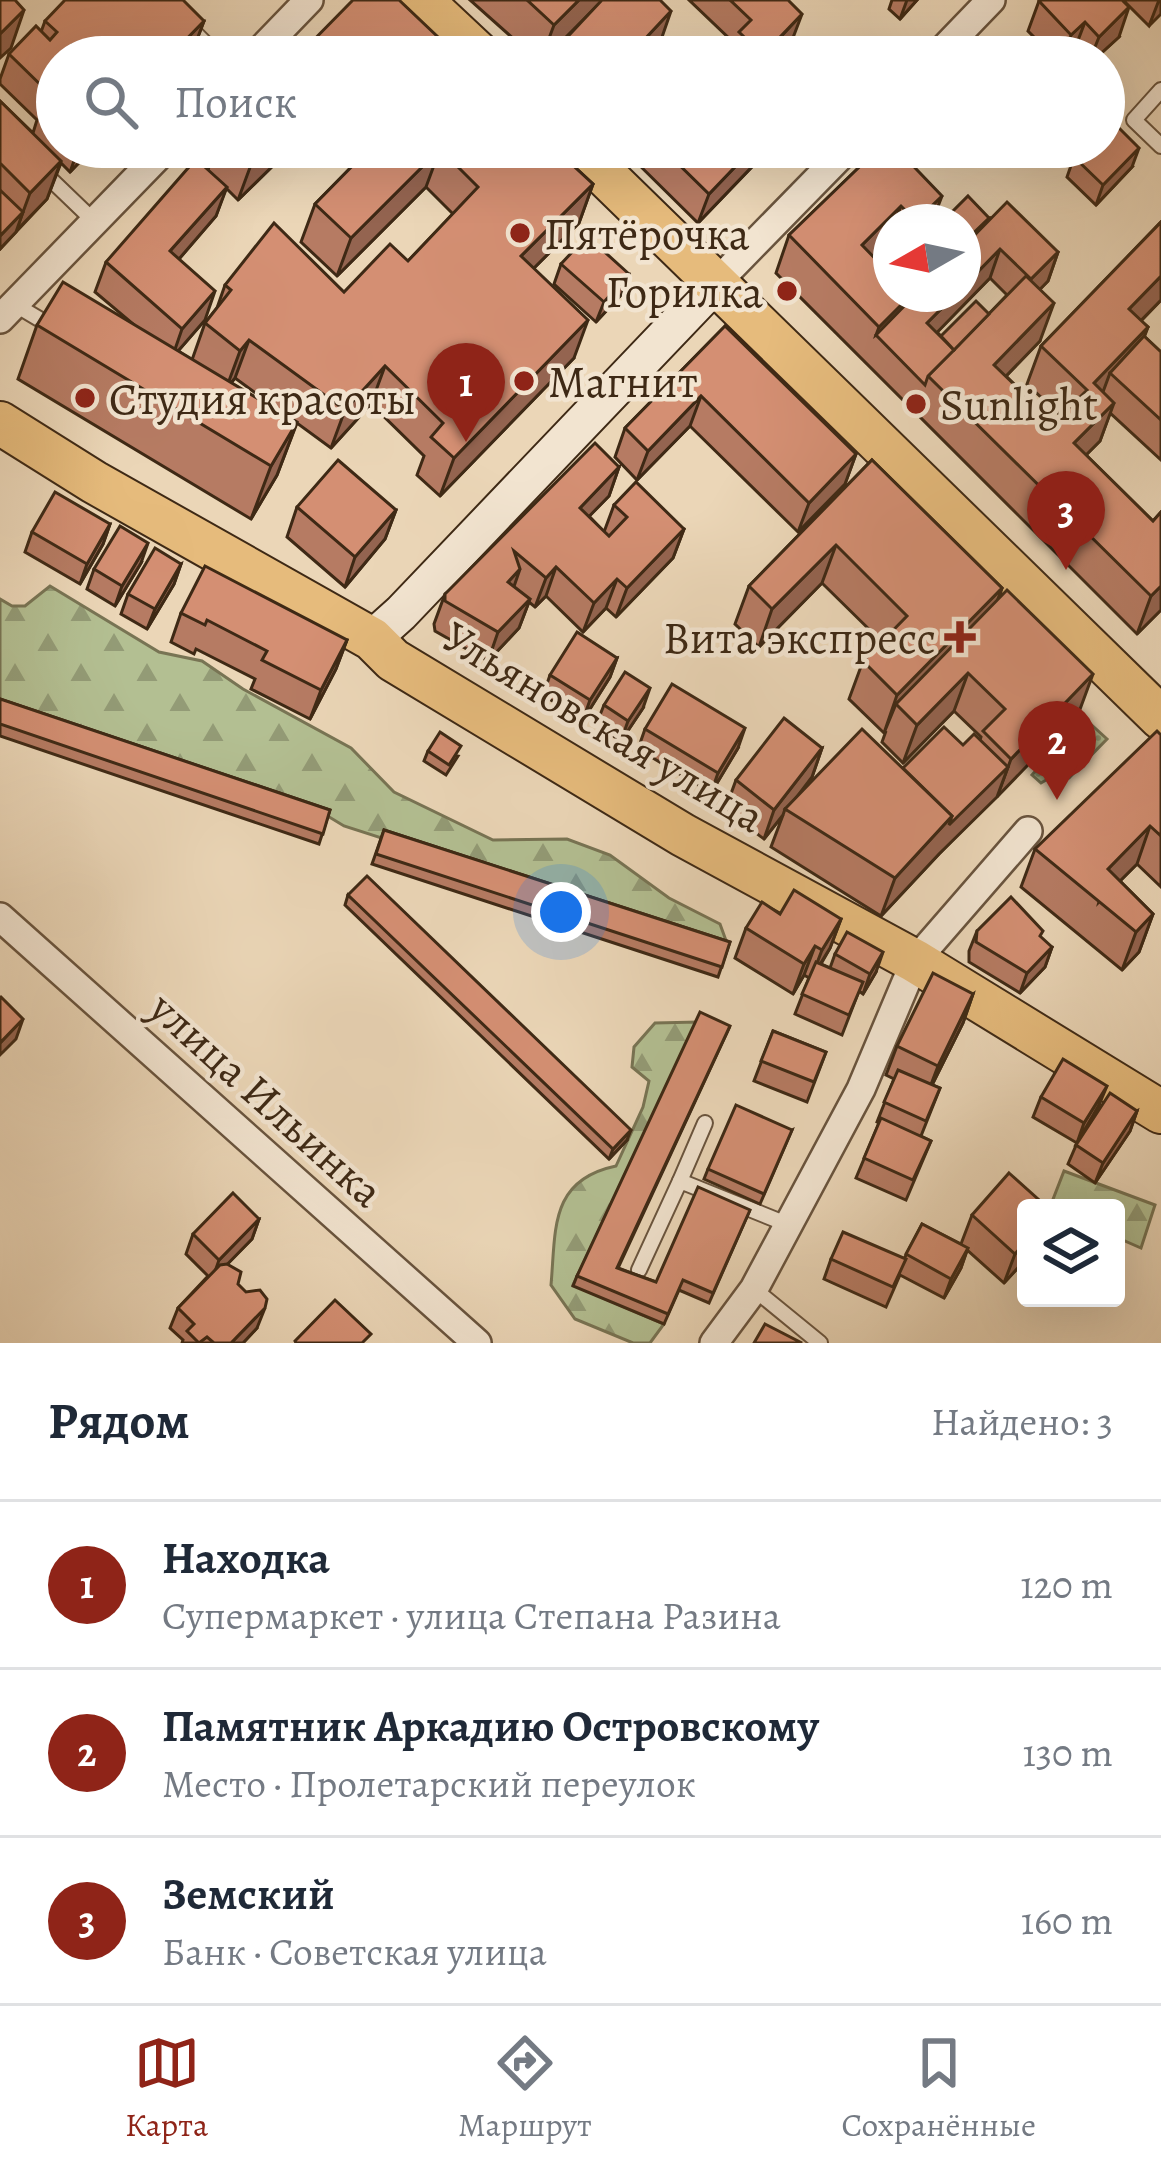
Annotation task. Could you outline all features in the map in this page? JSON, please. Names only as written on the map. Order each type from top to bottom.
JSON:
[{"type":"main road","points":[[422,0],[460,36]]},
{"type":"main road","points":[[599,168],[1157,705]]},
{"type":"main road","name":"Ульяновская улица","points":[[0,423],[94,482],[372,639],[393,660],[683,835],[915,961],[1161,1112]]},
{"type":"street","points":[[274,36],[309,0]]},
{"type":"street","points":[[956,36],[991,0]]},
{"type":"street","points":[[7,312],[147,168]]},
{"type":"street","points":[[372,639],[828,168]]},
{"type":"street","points":[[714,1343],[754,1289],[861,1089],[915,961],[1028,831]]},
{"type":"street","name":"улица Ильинка","points":[[0,917],[477,1343]]},
{"type":"lane","points":[[177,15],[198,36]]},
{"type":"lane","points":[[1161,90],[1134,120],[1161,146]]},
{"type":"lane","points":[[29,158],[36,165]]},
{"type":"lane","points":[[39,168],[94,222]]},
{"type":"lane","points":[[7,312],[64,334]]},
{"type":"lane","points":[[639,1270],[705,1123]]},
{"type":"lane","points":[[680,1181],[789,1225]]},
{"type":"lane","points":[[754,1289],[820,1343]]},
{"type":"green space","points":[[50,586],[159,652],[202,661],[351,748],[394,792],[493,840],[567,839],[610,855],[669,898],[720,924],[727,949],[344,826],[326,815],[0,707],[0,599],[25,606]]},
{"type":"green space","points":[[1084,718],[1107,739],[1069,778],[1053,776],[1041,783],[1032,775]]},
{"type":"green space","points":[[697,1022],[573,1285],[664,1324],[650,1343],[633,1343],[575,1319],[551,1285],[556,1227],[567,1195],[578,1183],[616,1166],[643,1107],[649,1081],[632,1067],[634,1047],[655,1023]]},
{"type":"green space","points":[[1064,1171],[1155,1205],[1141,1248],[1125,1241],[1125,1199],[1053,1199]]},
{"type":"building","points":[[0,0],[15,0],[24,10],[0,34]]},
{"type":"building","points":[[65,0],[183,0],[204,21],[189,36],[54,36],[57,32],[45,21]]},
{"type":"building","points":[[353,0],[399,0],[437,36],[318,36]]},
{"type":"building","points":[[527,0],[579,0],[554,25]]},
{"type":"building","points":[[602,0],[660,0],[671,11],[648,36],[568,36]]},
{"type":"building","points":[[730,0],[788,0],[802,14],[781,36],[743,36],[739,32],[751,20]]},
{"type":"building","points":[[1122,0],[1129,7],[1100,36],[1085,22],[1071,35],[1039,1]]},
{"type":"building","points":[[36,26],[46,36],[36,36],[36,80],[9,54]]},
{"type":"building","points":[[0,101],[36,136],[36,168],[54,168],[30,193],[0,163]]},
{"type":"building","points":[[1125,134],[1139,148],[1125,162]]},
{"type":"building","points":[[188,168],[206,168],[227,187],[170,251],[215,291],[182,329],[106,262]]},
{"type":"building","points":[[350,168],[421,168],[351,238],[315,204]]},
{"type":"building","points":[[459,168],[576,168],[593,184],[521,256],[588,320],[454,458],[431,437],[443,423],[385,366],[345,410],[249,340],[240,351],[205,323],[231,290],[225,285],[274,223],[344,292],[390,244],[408,261],[478,187]]},
{"type":"building","points":[[682,168],[734,168],[709,194]]},
{"type":"building","points":[[858,168],[915,168],[942,196],[934,204],[873,204],[873,234],[862,245],[873,256],[873,312],[894,312],[879,327],[789,235]]},
{"type":"building","points":[[1085,168],[1120,168],[1103,185]]},
{"type":"building","points":[[0,190],[23,212],[0,236]]},
{"type":"building","points":[[1007,202],[1058,252],[1031,279],[1000,249],[981,269],[981,229]]},
{"type":"building","points":[[1161,222],[1161,276],[1129,309],[1148,327],[1094,383],[1114,403],[1074,443],[1153,521],[1161,512],[1161,586],[1151,596],[928,376],[1026,276],[1054,303],[994,365],[1054,423],[1087,390],[1041,346]]},
{"type":"building","points":[[587,236],[629,274],[604,302],[561,264]]},
{"type":"building","points":[[63,282],[297,422],[271,466],[37,325]]},
{"type":"building","points":[[981,306],[989,314],[954,350],[941,336],[965,312],[981,312]]},
{"type":"building","points":[[898,312],[938,312],[927,323],[954,350],[925,385],[876,335]]},
{"type":"building","points":[[725,326],[856,454],[809,503],[701,396],[648,451],[625,428]]},
{"type":"building","points":[[1144,336],[1161,352],[1161,420],[1110,373]]},
{"type":"building","points":[[595,443],[619,467],[580,508],[609,536],[627,517],[614,505],[636,482],[684,529],[627,588],[617,579],[594,603],[556,567],[546,578],[514,551],[520,569],[508,582],[530,599],[498,632],[445,601],[445,594]]},
{"type":"building","points":[[338,460],[396,510],[355,557],[297,507]]},
{"type":"building","points":[[872,460],[1002,588],[897,695],[863,661],[907,616],[836,545],[772,609],[749,586]]},
{"type":"building","points":[[55,492],[110,524],[87,564],[32,532]]},
{"type":"building","points":[[120,526],[148,543],[122,586],[94,569]]},
{"type":"building","points":[[155,548],[181,564],[155,609],[128,594]]},
{"type":"building","points":[[205,566],[347,640],[321,690],[262,660],[267,651],[207,620],[205,625],[181,613]]},
{"type":"building","points":[[1007,590],[1093,674],[1011,759],[983,731],[1005,709],[968,673],[917,725],[896,704]]},
{"type":"building","points":[[577,632],[617,658],[590,700],[550,675]]},
{"type":"building","points":[[625,672],[650,688],[628,721],[604,705]]},
{"type":"building","points":[[672,684],[745,728],[718,773],[645,729]]},
{"type":"building","points":[[0,699],[330,810],[323,834],[0,724]]},
{"type":"building","points":[[784,718],[822,748],[774,810],[736,780]]},
{"type":"building","points":[[944,727],[963,745],[974,734],[1008,767],[949,825],[952,816],[903,768]]},
{"type":"building","points":[[862,729],[952,816],[895,878],[785,809]]},
{"type":"building","points":[[1157,731],[1161,735],[1161,836],[1150,826],[1108,869],[1153,914],[1136,932],[1035,849]]},
{"type":"building","points":[[440,732],[461,746],[449,765],[428,751]]},
{"type":"building","points":[[384,830],[730,942],[722,967],[376,854]]},
{"type":"building","points":[[367,876],[631,1130],[613,1149],[348,895]]},
{"type":"building","points":[[794,890],[841,919],[822,950],[815,946],[804,964],[746,928],[762,902],[780,914]]},
{"type":"building","points":[[1011,897],[1052,947],[1027,973],[976,942],[977,931]]},
{"type":"building","points":[[847,932],[883,952],[870,974],[835,954]]},
{"type":"building","points":[[816,962],[863,982],[849,1015],[802,994]]},
{"type":"building","points":[[933,973],[973,994],[938,1066],[897,1046]]},
{"type":"building","points":[[0,998],[23,1019],[0,1043]]},
{"type":"building","points":[[700,1012],[730,1026],[617,1268],[656,1282],[698,1187],[750,1210],[713,1293],[683,1280],[668,1314],[577,1276]]},
{"type":"building","points":[[773,1031],[826,1052],[814,1082],[761,1061]]},
{"type":"building","points":[[1063,1059],[1107,1086],[1084,1123],[1041,1097]]},
{"type":"building","points":[[898,1070],[940,1088],[926,1121],[884,1102]]},
{"type":"building","points":[[1110,1093],[1137,1111],[1103,1163],[1076,1145]]},
{"type":"building","points":[[736,1105],[792,1130],[764,1194],[708,1169]]},
{"type":"building","points":[[881,1118],[931,1141],[913,1180],[864,1158]]},
{"type":"building","points":[[1009,1173],[1038,1199],[1017,1199],[1015,1254],[972,1215]]},
{"type":"building","points":[[233,1193],[259,1219],[219,1260],[193,1234]]},
{"type":"building","points":[[922,1224],[968,1248],[951,1279],[906,1254]]},
{"type":"building","points":[[843,1232],[906,1259],[893,1287],[831,1259]]},
{"type":"building","points":[[220,1265],[241,1272],[238,1284],[246,1292],[260,1290],[267,1299],[265,1308],[231,1343],[214,1343],[207,1337],[199,1343],[187,1331],[194,1324],[178,1308]]},
{"type":"building","points":[[335,1300],[371,1334],[362,1343],[296,1343],[295,1341]]},
{"type":"building","points":[[765,1324],[802,1343],[754,1343]]},
{"type":"place","name":"Пятёрочка","points":[[520,233]]},
{"type":"place","name":"Горилка","points":[[787,291]]},
{"type":"place","name":"Магнит","points":[[524,381]]},
{"type":"place","name":"Студия красоты","points":[[85,398]]},
{"type":"place","name":"Sunlight","points":[[916,404]]},
{"type":"place","name":"Находка","points":[[466,442]]},
{"type":"place","name":"Земский","points":[[1066,570]]},
{"type":"place","name":"Вита экспресс","points":[[960,637]]},
{"type":"place","name":"Памятник Аркадию Островскому","points":[[1057,800]]}]
